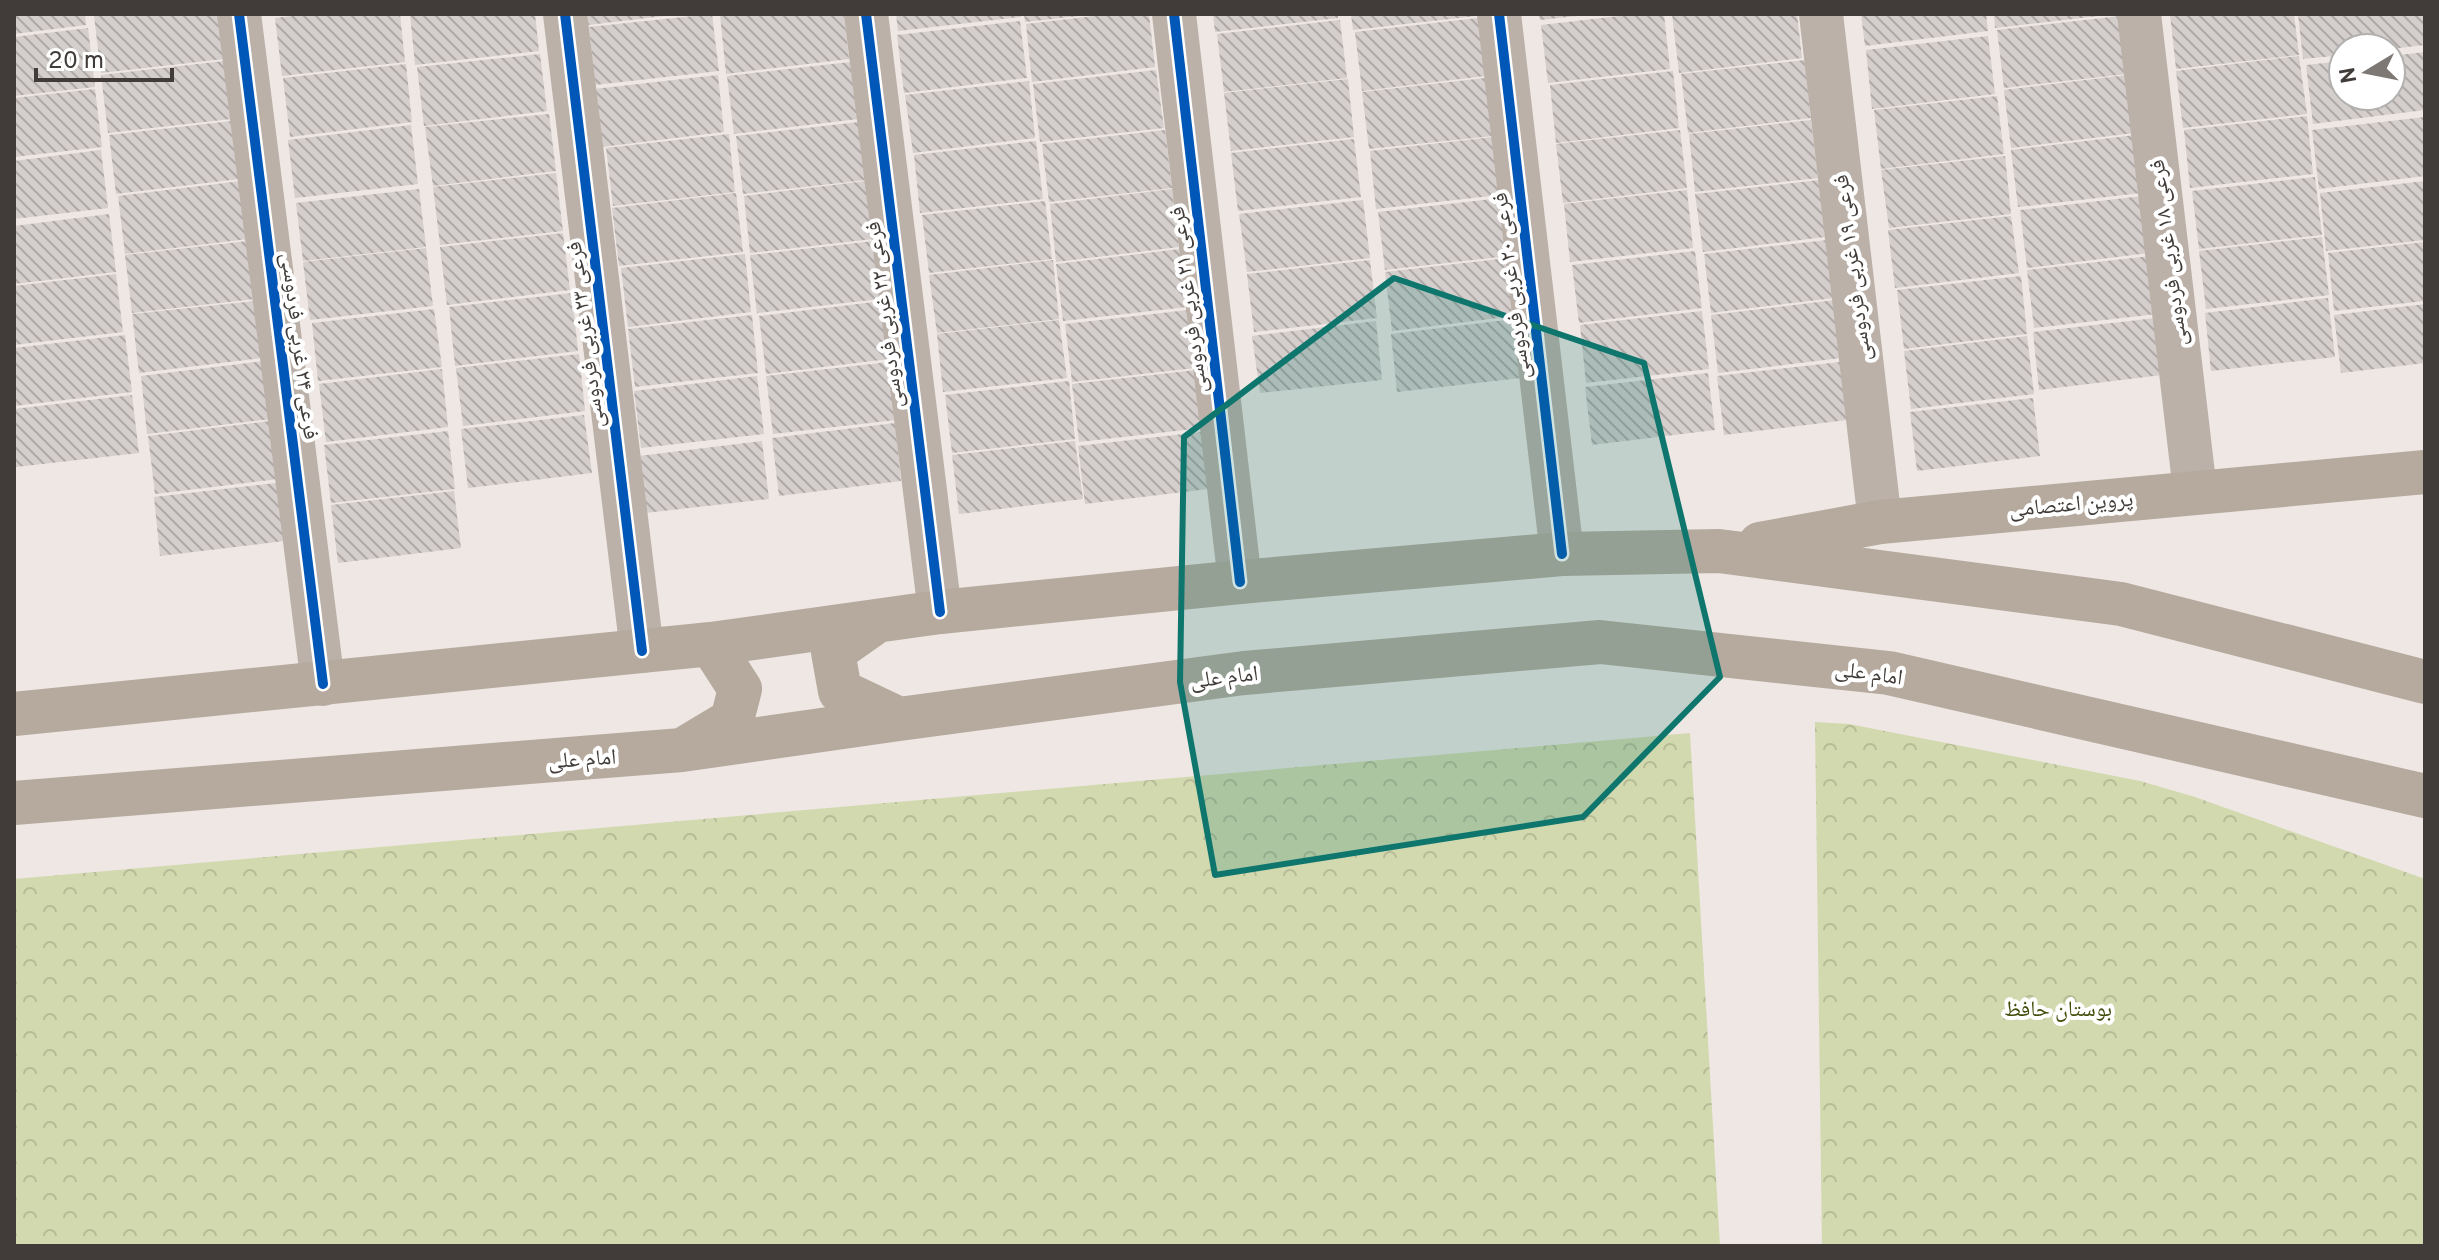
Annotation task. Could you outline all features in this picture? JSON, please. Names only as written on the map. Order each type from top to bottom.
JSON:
[{"type":"main road","name":"پروین اعتصامی","points":[[1719,551],[1880,522],[2425,472]]},
{"type":"main road","points":[[14,714],[711,644],[940,612],[1240,582],[1562,554],[1719,551],[2121,604],[2425,682]]},
{"type":"main road","points":[[877,621],[833,652],[840,691],[899,719]]},
{"type":"main road","name":"امام علی","points":[[14,803],[682,750],[1244,673],[1600,642],[1889,673],[2425,796]]},
{"type":"main road","points":[[682,750],[732,720],[740,689],[711,644]]},
{"type":"street","name":"فرعی ۲۴ غربی فردوسی","points":[[239,14],[323,684]]},
{"type":"street","name":"فرعی ۲۳ غربی فردوسی","points":[[565,14],[642,651]]},
{"type":"street","name":"فرعی ۲۲ غربی فردوسی","points":[[866,14],[940,612]]},
{"type":"street","name":"فرعی ۲۱ غربی فردوسی","points":[[1174,14],[1240,582]]},
{"type":"street","name":"فرعی ۲۰ غربی فردوسی","points":[[1499,14],[1562,554]]},
{"type":"street","name":"فرعی ۱۹ غربی فردوسی","points":[[1821,14],[1880,522]]},
{"type":"street","name":"فرعی ۱۸ غربی فردوسی","points":[[2139,14],[2195,491]]},
{"type":"highlighted area","points":[[1394,278],[1644,363],[1720,677],[1583,817],[1215,875],[1180,682],[1184,437]]},
{"type":"green space","name":"بوستان حافظ","points":[[1815,722],[1849,724],[2140,781],[2195,797],[2425,879],[2425,1246],[1822,1246]]},
{"type":"green space","points":[[1690,733],[1720,1246],[14,1246],[14,879]]},
{"type":"building","points":[[14,14],[85,14],[86,25],[14,34]]},
{"type":"building","points":[[218,14],[224,59],[101,73],[94,16]]},
{"type":"building","points":[[311,14],[400,14],[405,62],[282,76],[275,18]]},
{"type":"building","points":[[410,14],[535,14],[539,51],[415,65]]},
{"type":"building","points":[[587,14],[664,14],[664,16],[588,25]]},
{"type":"building","points":[[712,14],[719,71],[595,85],[589,27]]},
{"type":"building","points":[[844,14],[849,59],[726,74],[720,15]]},
{"type":"building","points":[[896,14],[1021,14],[1021,17],[898,31]]},
{"type":"building","points":[[1024,14],[1079,14],[1079,16],[1025,22]]},
{"type":"building","points":[[1111,14],[1149,14],[1155,67],[1032,82],[1026,24]]},
{"type":"building","points":[[1213,14],[1338,14],[1338,18],[1215,32]]},
{"type":"building","points":[[1351,14],[1476,14],[1476,16],[1353,30]]},
{"type":"building","points":[[1539,14],[1577,14],[1577,16],[1540,20]]},
{"type":"building","points":[[1637,14],[1664,14],[1670,69],[1548,83],[1541,25]]},
{"type":"building","points":[[1672,14],[1797,14],[1802,58],[1679,73]]},
{"type":"building","points":[[1861,14],[1986,14],[1988,31],[1865,46]]},
{"type":"building","points":[[1994,14],[2098,14],[2098,16],[1995,28]]},
{"type":"building","points":[[2170,14],[2294,14],[2299,55],[2176,69]]},
{"type":"building","points":[[2298,14],[2423,14],[2425,45],[2407,47],[2407,32],[2327,32],[2327,57],[2303,59]]},
{"type":"building","points":[[2120,16],[2127,74],[2004,88],[1997,30]]},
{"type":"building","points":[[1478,18],[1485,76],[1362,91],[1355,32]]},
{"type":"building","points":[[1340,20],[1347,78],[1224,92],[1217,34]]},
{"type":"building","points":[[1020,21],[1027,78],[904,93],[897,35]]},
{"type":"building","points":[[88,28],[95,87],[14,96],[14,37]]},
{"type":"building","points":[[1988,36],[1995,94],[1872,109],[1866,50]]},
{"type":"building","points":[[2425,52],[2425,110],[2313,124],[2306,65],[2327,63],[2327,112],[2407,112],[2407,54]]},
{"type":"building","points":[[540,54],[547,111],[424,126],[417,67]]},
{"type":"building","points":[[2299,56],[2307,114],[2183,128],[2176,71]]},
{"type":"building","points":[[1805,60],[1811,118],[1688,133],[1681,74]]},
{"type":"building","points":[[224,61],[231,119],[108,133],[101,75]]},
{"type":"building","points":[[850,62],[858,119],[734,134],[727,76]]},
{"type":"building","points":[[406,64],[412,122],[290,137],[283,78]]},
{"type":"building","points":[[1156,70],[1164,128],[1040,142],[1033,84]]},
{"type":"building","points":[[1673,71],[1679,128],[1556,143],[1550,85]]},
{"type":"building","points":[[718,75],[724,132],[602,147],[594,89]]},
{"type":"building","points":[[2127,75],[2134,133],[2011,148],[2004,90]]},
{"type":"building","points":[[1485,78],[1493,136],[1369,149],[1362,92]]},
{"type":"building","points":[[1348,79],[1354,137],[1231,151],[1224,93]]},
{"type":"building","points":[[1029,81],[1035,138],[913,153],[905,95]]},
{"type":"building","points":[[95,89],[102,147],[14,157],[14,98]]},
{"type":"building","points":[[1997,96],[2004,154],[1881,169],[1874,110]]},
{"type":"building","points":[[549,114],[556,171],[433,186],[425,127]]},
{"type":"building","points":[[2307,116],[2313,174],[2190,188],[2184,130]]},
{"type":"building","points":[[2425,117],[2425,176],[2319,189],[2312,130]]},
{"type":"building","points":[[1811,120],[1818,178],[1695,192],[1689,134]]},
{"type":"building","points":[[232,121],[239,179],[116,194],[109,135]]},
{"type":"building","points":[[859,122],[866,180],[743,194],[736,136]]},
{"type":"building","points":[[411,125],[418,184],[295,198],[288,140]]},
{"type":"building","points":[[1165,130],[1172,188],[1049,202],[1042,144]]},
{"type":"building","points":[[1680,130],[1687,188],[1563,203],[1556,144]]},
{"type":"building","points":[[729,134],[735,192],[613,206],[606,148]]},
{"type":"building","points":[[2135,135],[2141,193],[2018,207],[2011,150]]},
{"type":"building","points":[[1493,137],[1499,195],[1376,209],[1370,151]]},
{"type":"building","points":[[1354,139],[1361,197],[1238,211],[1231,153]]},
{"type":"building","points":[[1036,141],[1043,199],[920,213],[914,155]]},
{"type":"building","points":[[101,150],[108,208],[14,219],[14,161]]},
{"type":"building","points":[[2005,156],[2011,214],[1889,228],[1881,170]]},
{"type":"building","points":[[556,173],[563,231],[440,245],[433,187]]},
{"type":"building","points":[[2315,177],[2322,235],[2199,249],[2192,191]]},
{"type":"building","points":[[1819,180],[1825,237],[1703,252],[1695,194]]},
{"type":"building","points":[[241,181],[248,239],[125,254],[118,196]]},
{"type":"building","points":[[866,181],[873,239],[750,253],[744,196]]},
{"type":"building","points":[[2425,181],[2425,240],[2326,251],[2320,193]]},
{"type":"building","points":[[419,189],[426,247],[303,261],[296,203]]},
{"type":"building","points":[[1172,189],[1179,247],[1056,262],[1050,204]]},
{"type":"building","points":[[1687,190],[1693,248],[1570,262],[1564,204]]},
{"type":"building","points":[[736,193],[743,252],[619,266],[612,208]]},
{"type":"building","points":[[2143,196],[2149,253],[2027,268],[2020,210]]},
{"type":"building","points":[[1501,198],[1508,256],[1385,270],[1378,212]]},
{"type":"building","points":[[1363,200],[1370,258],[1247,272],[1239,214]]},
{"type":"building","points":[[1045,201],[1052,259],[929,273],[922,215]]},
{"type":"building","points":[[109,214],[116,272],[14,284],[14,226]]},
{"type":"building","points":[[2011,216],[2019,273],[1895,288],[1888,230]]},
{"type":"building","points":[[563,233],[570,290],[447,305],[440,247]]},
{"type":"building","points":[[2322,237],[2329,295],[2206,309],[2199,251]]},
{"type":"building","points":[[1827,240],[1834,298],[1711,313],[1704,254]]},
{"type":"building","points":[[248,241],[255,299],[132,313],[125,255]]},
{"type":"building","points":[[874,241],[880,299],[757,313],[750,255]]},
{"type":"building","points":[[2425,242],[2425,301],[2334,311],[2328,253]]},
{"type":"building","points":[[426,248],[433,306],[310,320],[303,262]]},
{"type":"building","points":[[1180,249],[1187,307],[1063,321],[1056,264]]},
{"type":"building","points":[[1695,251],[1702,308],[1579,323],[1572,265]]},
{"type":"building","points":[[745,254],[751,312],[628,327],[621,268]]},
{"type":"building","points":[[2150,256],[2157,314],[2034,328],[2027,270]]},
{"type":"building","points":[[1508,258],[1515,316],[1392,331],[1385,272]]},
{"type":"building","points":[[1053,260],[1059,319],[937,333],[929,275]]},
{"type":"building","points":[[1370,260],[1377,318],[1254,332],[1247,274]]},
{"type":"building","points":[[116,274],[123,332],[14,345],[14,286]]},
{"type":"building","points":[[2021,276],[2027,334],[1904,349],[1897,290]]},
{"type":"building","points":[[572,293],[578,351],[455,366],[449,307]]},
{"type":"building","points":[[2328,298],[2335,357],[2211,371],[2205,313]]},
{"type":"building","points":[[1835,300],[1841,358],[1718,373],[1711,315]]},
{"type":"building","points":[[255,301],[262,358],[139,373],[132,314]]},
{"type":"building","points":[[882,301],[889,359],[766,374],[759,316]]},
{"type":"building","points":[[2425,304],[2425,363],[2341,373],[2334,315]]},
{"type":"building","points":[[434,309],[442,367],[318,381],[312,323]]},
{"type":"building","points":[[1188,310],[1195,368],[1072,382],[1065,324]]},
{"type":"building","points":[[1702,311],[1709,369],[1586,383],[1580,325]]},
{"type":"building","points":[[752,315],[758,373],[635,387],[628,329]]},
{"type":"building","points":[[2156,318],[2162,375],[2039,390],[2033,332]]},
{"type":"building","points":[[1514,319],[1521,378],[1397,392],[1391,334]]},
{"type":"building","points":[[1059,320],[1067,378],[943,392],[937,334]]},
{"type":"building","points":[[1376,321],[1382,380],[1260,393],[1252,336]]},
{"type":"building","points":[[125,335],[132,392],[14,406],[14,348]]},
{"type":"building","points":[[2027,336],[2034,394],[1911,409],[1904,351]]},
{"type":"building","points":[[579,354],[585,411],[463,426],[456,368]]},
{"type":"building","points":[[264,361],[271,419],[147,434],[141,376]]},
{"type":"building","points":[[889,362],[896,420],[773,434],[766,376]]},
{"type":"building","points":[[1840,362],[1847,420],[1724,435],[1717,376]]},
{"type":"building","points":[[442,369],[448,427],[326,442],[319,384]]},
{"type":"building","points":[[1196,370],[1202,428],[1079,442],[1072,384]]},
{"type":"building","points":[[1708,373],[1715,430],[1592,445],[1585,387]]},
{"type":"building","points":[[757,376],[764,434],[641,448],[634,391]]},
{"type":"building","points":[[1069,381],[1075,439],[952,453],[945,395]]},
{"type":"building","points":[[132,395],[139,453],[16,467],[14,409]]},
{"type":"building","points":[[2033,398],[2040,456],[1917,471],[1910,412]]},
{"type":"building","points":[[584,415],[592,473],[468,488],[461,429]]},
{"type":"building","points":[[271,421],[278,479],[155,494],[148,436]]},
{"type":"building","points":[[895,423],[901,481],[779,496],[772,438]]},
{"type":"building","points":[[448,431],[455,489],[331,503],[324,445]]},
{"type":"building","points":[[1201,432],[1208,489],[1085,504],[1078,446]]},
{"type":"building","points":[[762,441],[769,499],[645,513],[639,456]]},
{"type":"building","points":[[1075,441],[1083,499],[959,514],[952,455]]},
{"type":"building","points":[[276,483],[284,541],[160,556],[154,497]]},
{"type":"building","points":[[454,491],[461,548],[338,563],[331,505]]},
{"type":"cycle path","points":[[239,14],[323,684]]},
{"type":"cycle path","points":[[565,14],[642,651]]},
{"type":"cycle path","points":[[866,14],[940,612]]},
{"type":"cycle path","points":[[1174,14],[1240,582]]},
{"type":"cycle path","points":[[1499,14],[1562,554]]}]
